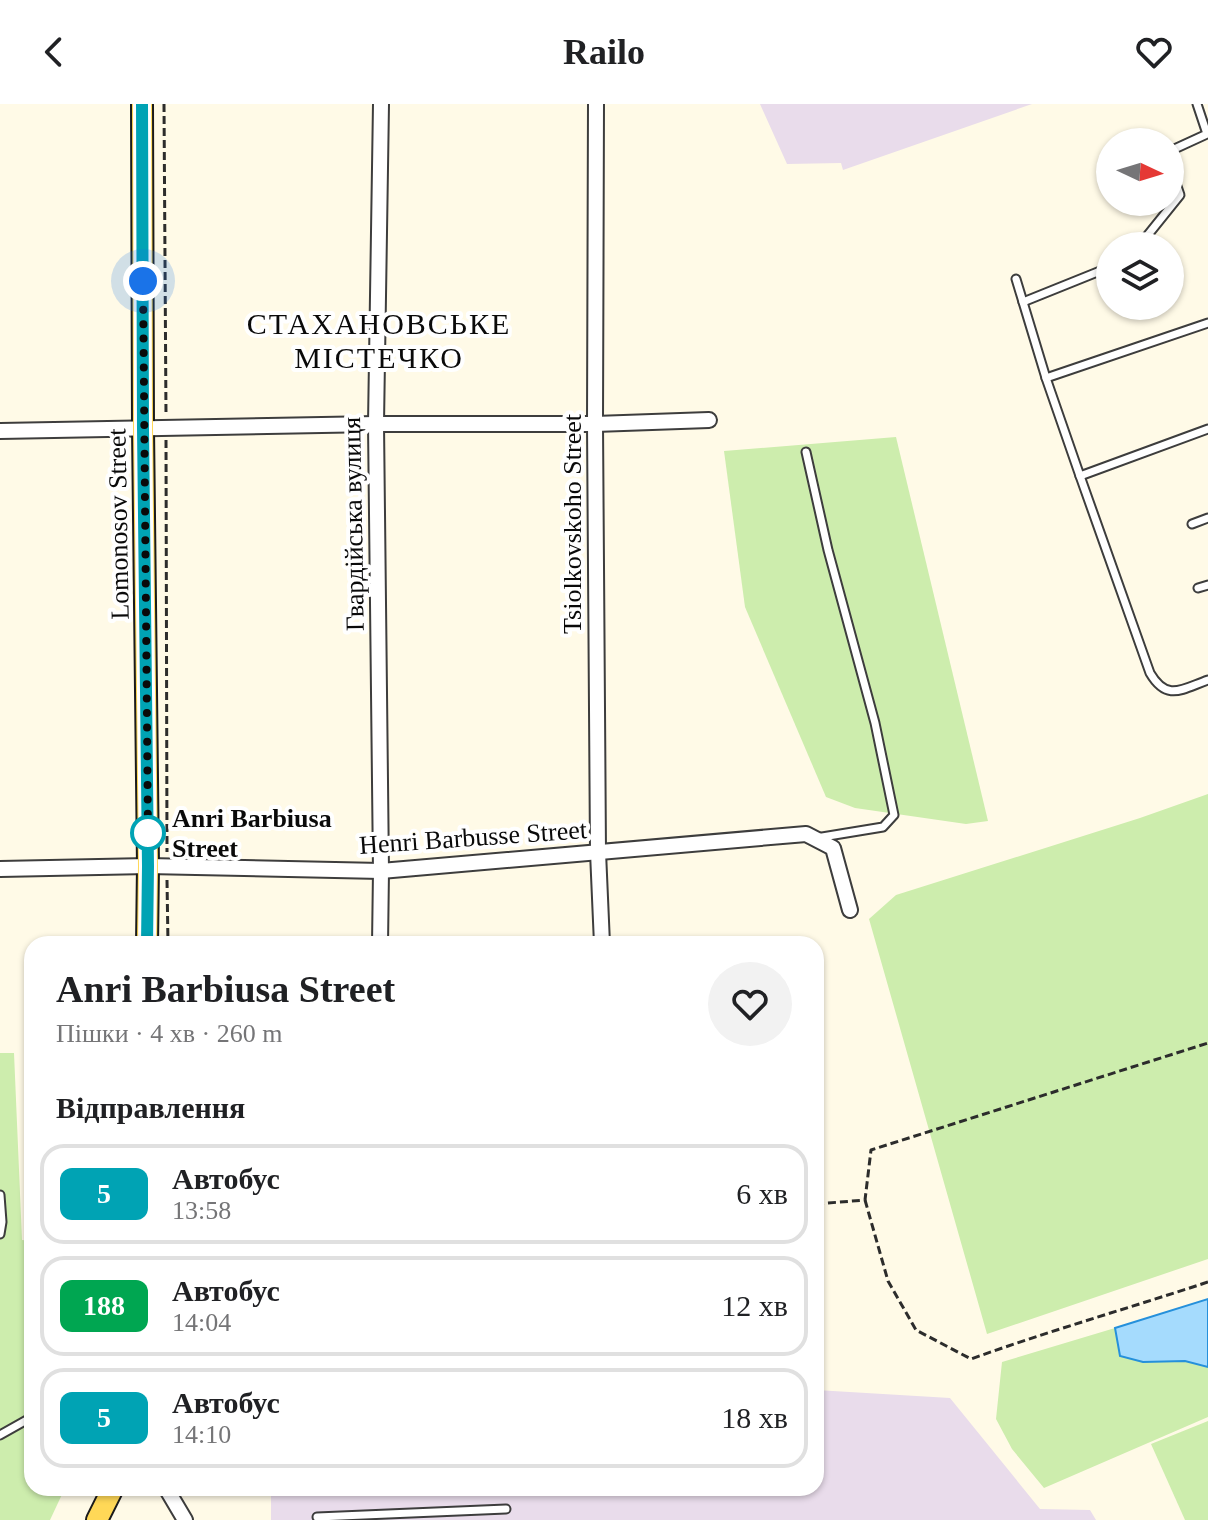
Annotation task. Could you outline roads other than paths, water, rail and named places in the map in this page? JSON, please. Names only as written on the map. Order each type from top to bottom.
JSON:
[{"type":"main road","name":"Lomonosov Street","points":[[142,104],[143,428],[157,866],[148,936]]},
{"type":"main road","points":[[97,1520],[109,1496]]},
{"type":"street","name":"Гвардійська вулиця","points":[[380,936],[376,424],[381,104]]},
{"type":"street","name":"Tsiolkovskoho Street","points":[[596,104],[595,424],[598,852],[602,936]]},
{"type":"street","points":[[0,431],[709,420]]},
{"type":"street","name":"Henri Barbusse Street","points":[[0,869],[157,866],[381,871],[806,834],[814,838]]},
{"type":"street","points":[[814,838],[833,848],[850,910]]},
{"type":"street","points":[[171,1496],[185,1520]]},
{"type":"lane","points":[[1184,145],[1207,134],[1197,104]]},
{"type":"lane","points":[[1150,232],[1163,216]]},
{"type":"lane","points":[[1023,302],[1096,273]]},
{"type":"lane","points":[[1016,279],[1046,378],[1150,673],[1163,689],[1173,691],[1208,680]]},
{"type":"lane","points":[[1046,378],[1208,323]]},
{"type":"lane","points":[[1080,476],[1208,429]]},
{"type":"lane","points":[[806,452],[828,550],[875,723],[894,815],[883,827],[814,838]]},
{"type":"lane","points":[[1192,524],[1208,518]]},
{"type":"lane","points":[[1198,588],[1208,585]]},
{"type":"lane","points":[[0,1195],[0,1234]]},
{"type":"lane","points":[[0,1435],[24,1422]]},
{"type":"lane","points":[[317,1517],[421,1516],[506,1509]]},
{"type":"lane","points":[[491,1510],[495,1520]]},
{"type":"water","points":[[1208,1299],[1208,1367],[1185,1361],[1143,1362],[1120,1356],[1115,1328]]},
{"type":"place","name":"Anri Barbiusa Street","points":[[148,833]]},
{"type":"district","name":"СТАХАНОВСЬКЕ МІСТЕЧКО","points":[[379,341]]}]
